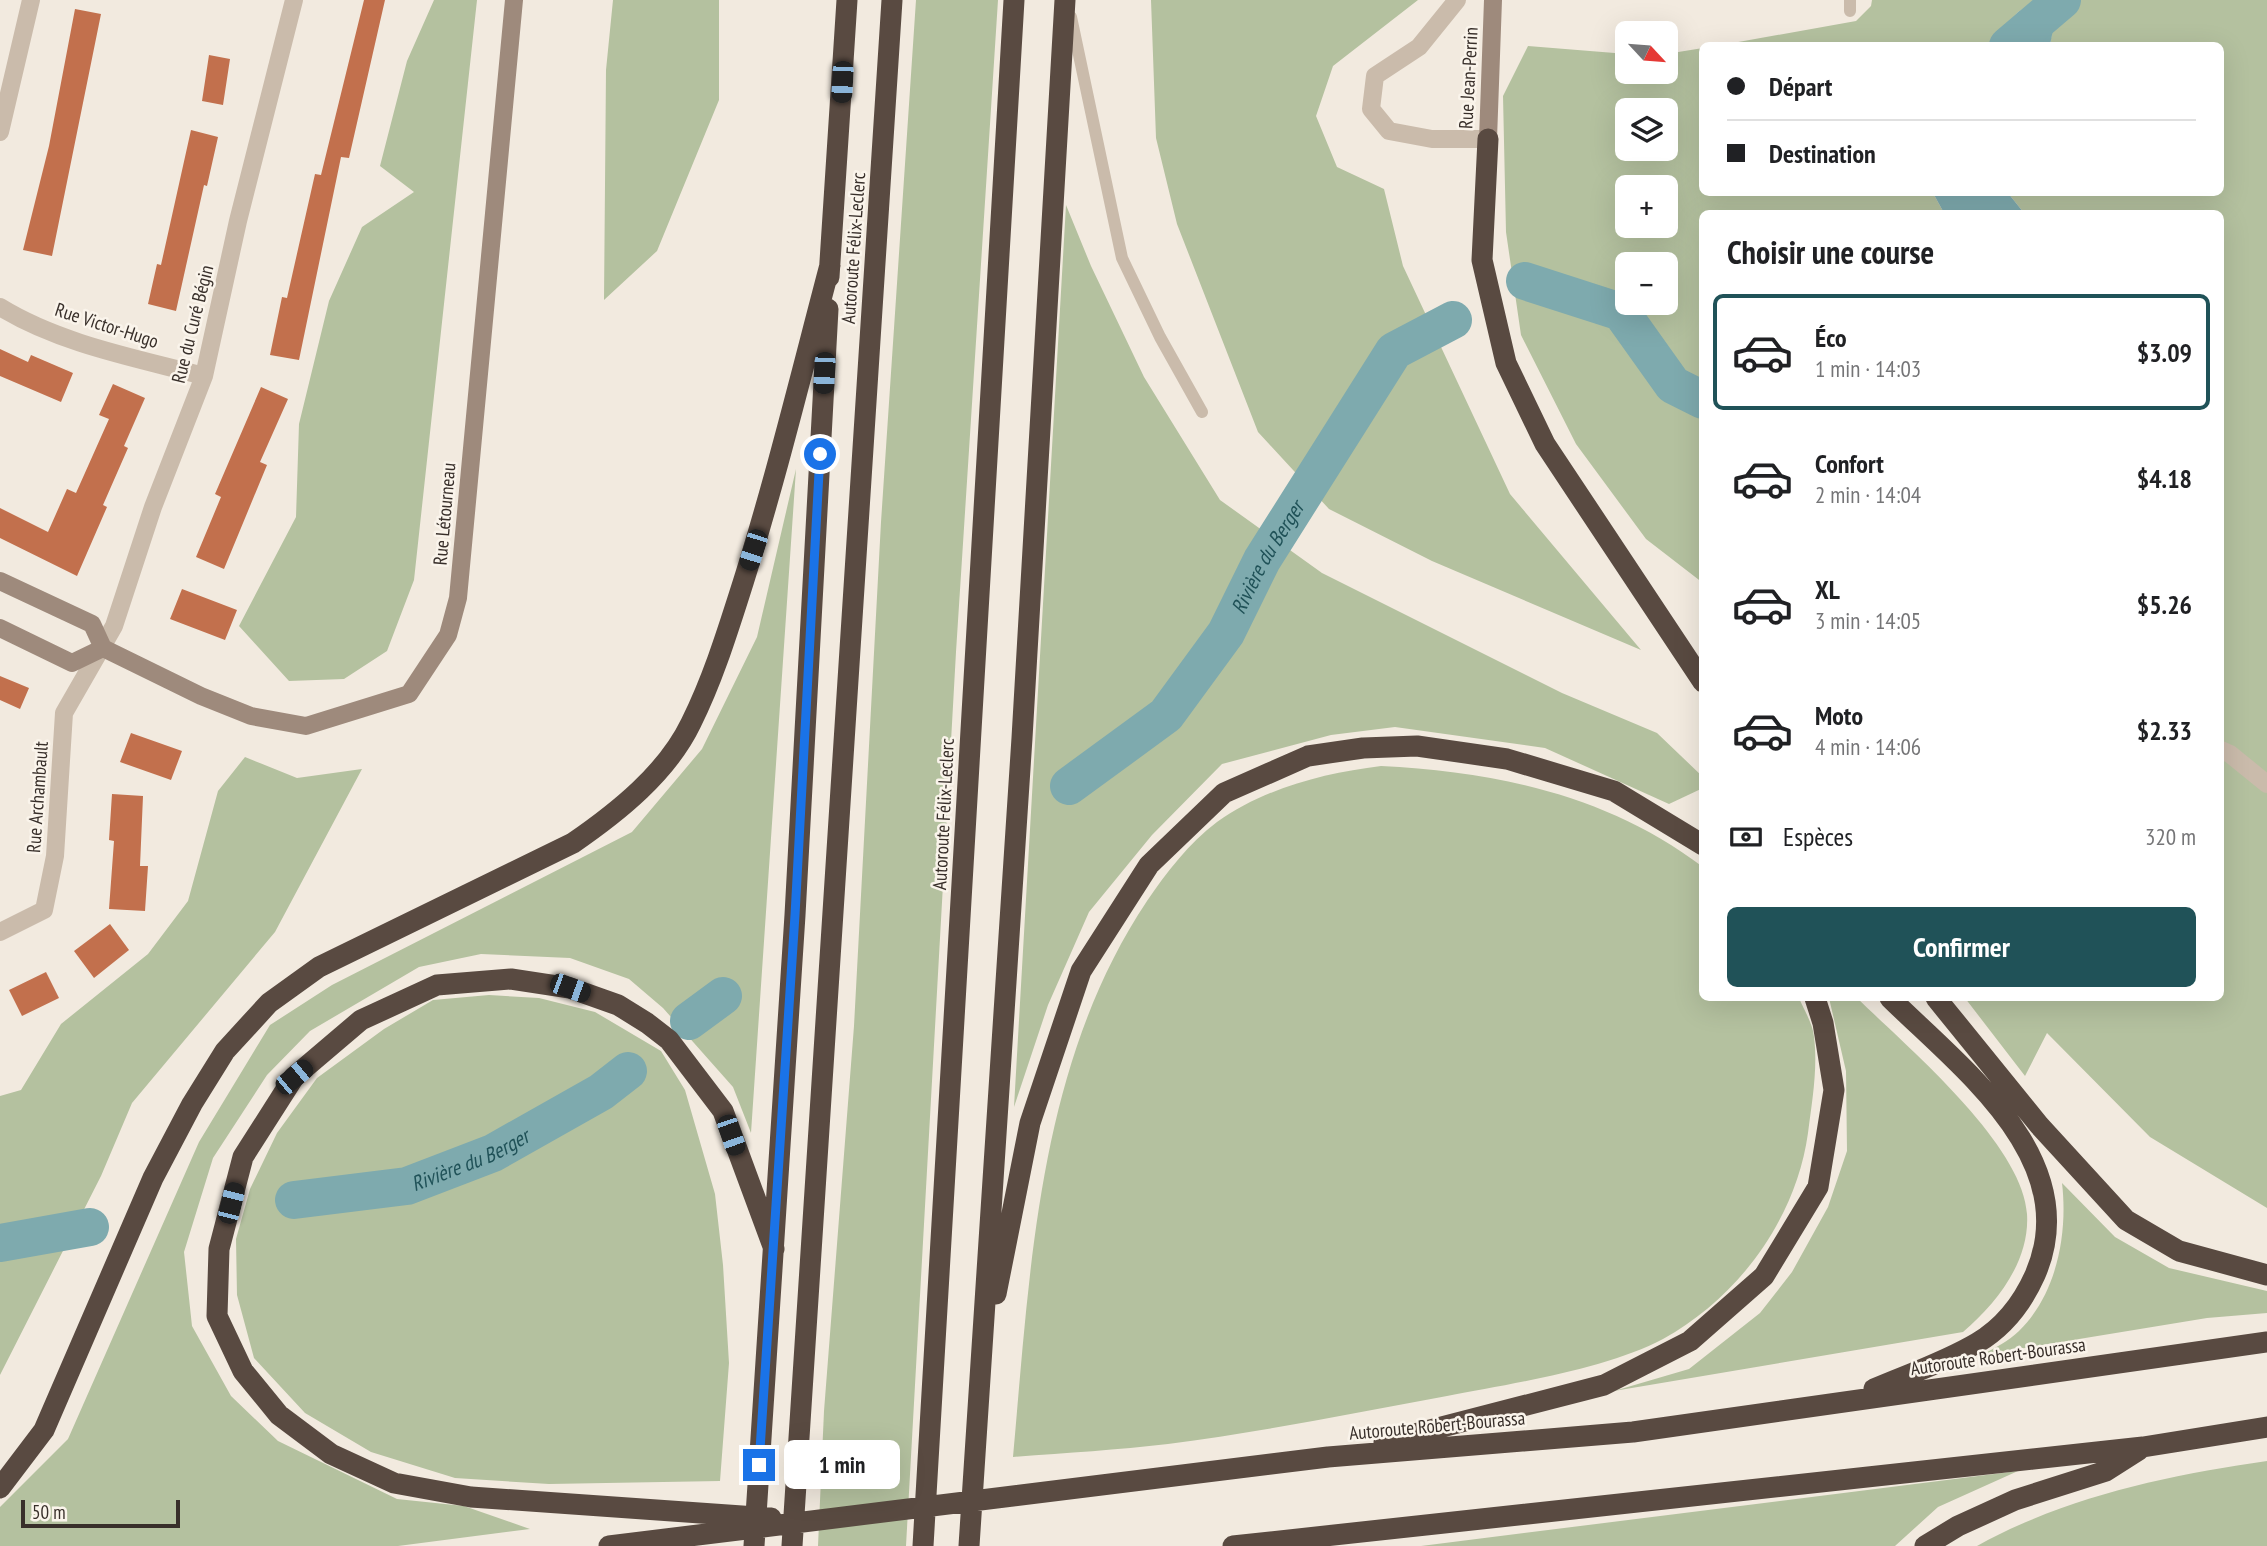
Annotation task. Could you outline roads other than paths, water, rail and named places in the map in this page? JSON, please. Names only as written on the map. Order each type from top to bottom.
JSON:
[{"type":"highway","points":[[841,0],[846,30]]},
{"type":"highway","points":[[754,1546],[774,1249],[847,0]]},
{"type":"highway","name":"Autoroute Félix-Leclerc","points":[[792,1546],[892,0]]},
{"type":"highway","name":"Autoroute Félix-Leclerc","points":[[923,1546],[1014,0]]},
{"type":"highway","points":[[969,1546],[1023,724],[1066,0]]},
{"type":"highway","points":[[1488,139],[1482,260],[1506,363],[1545,444],[1699,676]]},
{"type":"highway","points":[[0,1488],[44,1430],[153,1178],[192,1104],[225,1051],[269,1003],[319,967],[573,843],[601,824],[632,798],[661,766],[691,724],[723,643],[760,527],[830,265]]},
{"type":"highway","points":[[1618,553],[1699,652]]},
{"type":"highway","points":[[979,1382],[1030,1123],[1081,971],[1149,865],[1224,793],[1308,756],[1363,748],[1417,746],[1507,759],[1614,791],[1699,843]]},
{"type":"highway","points":[[774,1249],[723,1111],[669,1040],[618,1006],[570,988],[511,979],[436,985],[361,1020],[294,1077],[243,1157],[219,1249],[217,1316],[243,1371],[279,1415],[331,1454],[394,1483],[471,1497],[822,1521]]},
{"type":"highway","points":[[1328,1457],[1604,1385],[1690,1341],[1764,1276],[1818,1187],[1834,1090],[1823,1023],[1816,1001]]},
{"type":"highway","points":[[1846,1400],[1951,1357],[1979,1342],[2017,1308],[2028,1290],[2045,1246],[2045,1191],[2034,1159],[2016,1130],[1962,1069],[1893,1001]]},
{"type":"highway","points":[[1938,1001],[2039,1125],[2126,1220],[2179,1251],[2267,1275]]},
{"type":"highway","name":"Autoroute Robert-Bourassa","points":[[613,1546],[1328,1457],[1633,1432],[2267,1342]]},
{"type":"highway","points":[[1233,1546],[2143,1447],[2267,1427]]},
{"type":"highway","points":[[1925,1546],[1958,1526],[2015,1500],[2106,1471],[2143,1447]]},
{"type":"street","points":[[0,132],[31,0]]},
{"type":"street","name":"Rue du Curé Bégin","points":[[103,648],[114,626],[153,507],[204,376],[238,221],[294,0]]},
{"type":"street","name":"Rue Létourneau","points":[[103,648],[201,696],[250,716],[306,726],[409,694],[448,635],[458,598],[514,0]]},
{"type":"street","name":"Rue Jean-Perrin","points":[[1457,0],[1419,47],[1375,76],[1370,109],[1389,131],[1432,139],[1488,139],[1493,0]]},
{"type":"street","name":"Rue Victor-Hugo","points":[[0,307],[14,316],[104,350],[204,376]]},
{"type":"street","points":[[0,581],[92,624],[103,648],[72,663],[0,628]]},
{"type":"street","name":"Rue Archambault","points":[[0,932],[44,910],[55,856],[64,713],[103,648]]},
{"type":"street","points":[[2224,751],[2267,784]]},
{"type":"lane","points":[[1066,0],[1122,258],[1160,337],[1202,412]]},
{"type":"water","points":[[2039,0],[2057,0],[2051,42],[1993,42],[2018,12]]},
{"type":"water","points":[[1935,196],[2010,196],[2022,210],[1942,210]]},
{"type":"waterway","name":"Rivière du Berger","points":[[2013,42],[2062,0]]},
{"type":"waterway","name":"Rivière du Berger","points":[[1525,281],[1621,312],[1673,385],[1699,398]]},
{"type":"waterway","name":"Rivière du Berger","points":[[1069,786],[1166,715],[1226,633],[1262,560],[1394,351],[1453,320]]},
{"type":"waterway","name":"Rivière du Berger","points":[[689,1021],[723,996]]},
{"type":"waterway","name":"Rivière du Berger","points":[[294,1200],[407,1186],[493,1153],[601,1092],[628,1071]]},
{"type":"waterway","name":"Rivière du Berger","points":[[0,1243],[90,1227]]}]
